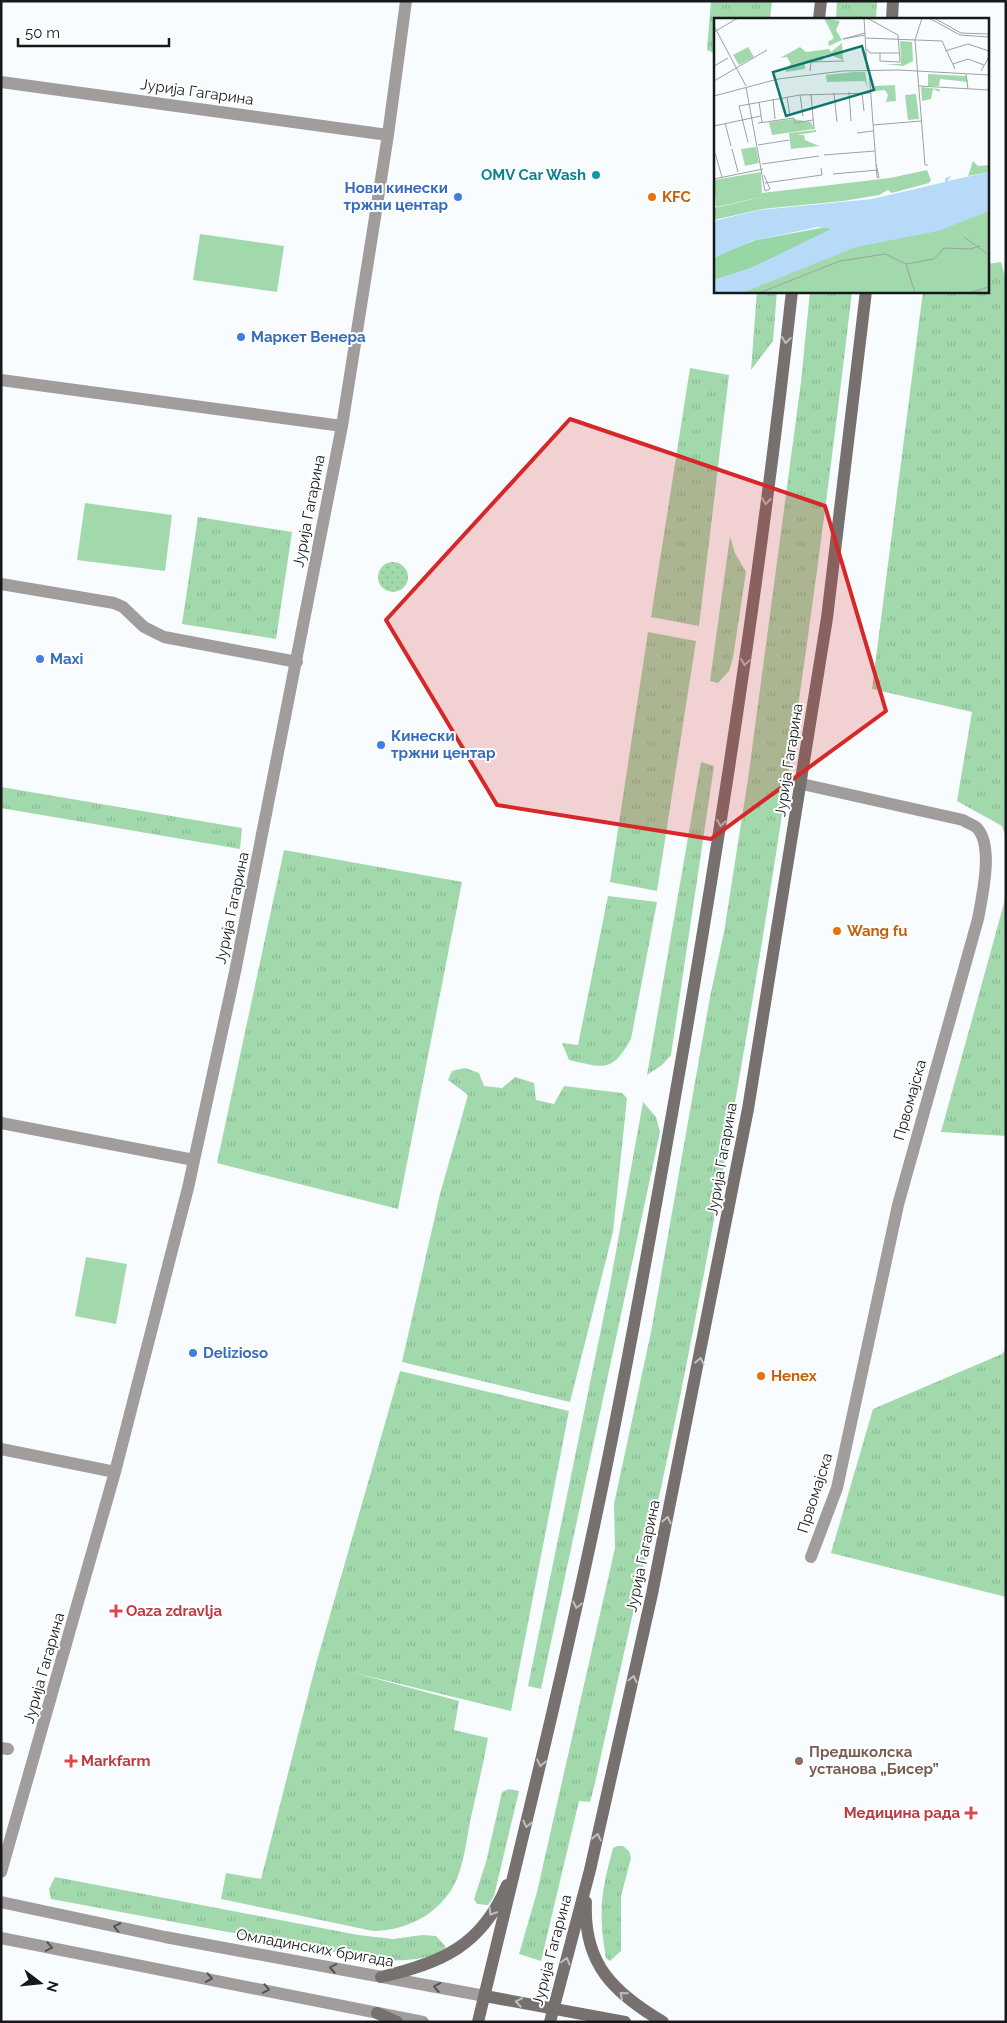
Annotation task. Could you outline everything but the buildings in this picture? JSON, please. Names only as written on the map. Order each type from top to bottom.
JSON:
[{"type":"main road","points":[[819,18],[821,1]]},
{"type":"main road","points":[[892,18],[893,1]]},
{"type":"main road","points":[[478,2022],[520,1852],[614,1432],[683,1054],[708,909],[747,647],[792,292]]},
{"type":"main road","name":"Јурија Гагарина","points":[[550,2022],[586,1885],[652,1594],[723,1246],[748,1109],[802,784],[831,590],[866,292]]},
{"type":"main road","points":[[381,1977],[440,1959],[464,1946],[491,1913],[506,1888],[520,1852]]},
{"type":"main road","points":[[586,1885],[587,1923],[593,1956],[599,1967],[607,1980],[625,1997],[663,2022]]},
{"type":"main road","name":"Омладинских бригада","points":[[484,1996],[624,2022]]},
{"type":"main road","points":[[377,2013],[397,2022]]},
{"type":"street","name":"Јурија Гагарина","points":[[1,1872],[115,1472],[194,1160],[250,899],[342,426],[388,135],[406,1]]},
{"type":"street","name":"Јурија Гагарина","points":[[1,82],[388,135]]},
{"type":"street","points":[[1,380],[342,426]]},
{"type":"street","points":[[1,584],[114,602],[123,607],[149,630],[164,637],[297,662]]},
{"type":"street","name":"Првомајска","points":[[802,784],[963,820],[976,828],[983,839],[985,852],[984,885],[978,919],[898,1205],[841,1472],[811,1557]]},
{"type":"street","points":[[1,1123],[194,1160]]},
{"type":"street","points":[[1,1449],[115,1472]]},
{"type":"street","name":"Омладинских бригада","points":[[1,1902],[165,1937],[484,1996]]},
{"type":"street","points":[[1,1938],[423,2022]]},
{"type":"highlighted area","points":[[570,419],[825,506],[886,711],[711,839],[497,805],[386,620]]},
{"type":"green space","points":[[711,1],[772,1],[770,18],[714,18],[714,53],[707,50]]},
{"type":"green space","points":[[837,1],[877,1],[876,18],[836,18]]},
{"type":"green space","points":[[200,234],[284,246],[277,292],[193,280]]},
{"type":"green space","points":[[1001,262],[1006,280],[1006,838],[1002,826],[957,801],[972,712],[872,689],[923,292],[990,292],[990,264]]},
{"type":"green space","points":[[757,292],[777,292],[773,341],[751,370]]},
{"type":"green space","points":[[810,292],[852,292],[798,707],[755,984],[707,1260],[660,1494],[595,1783],[590,1802],[579,1801],[541,1961],[519,1954],[537,1892],[615,1548],[614,1504],[651,1332],[710,997],[724,932],[748,779],[801,382]]},
{"type":"green space","points":[[690,368],[729,375],[699,626],[651,617]]},
{"type":"green space","points":[[85,503],[172,515],[165,571],[77,560]]},
{"type":"green space","points":[[198,517],[292,532],[276,639],[182,624]]},
{"type":"green space","points":[[730,536],[735,553],[746,572],[733,658],[729,671],[718,683],[710,681]]},
{"type":"green space","points":[[393,562],[404,566],[408,577],[404,588],[393,592],[382,588],[378,577],[382,566]]},
{"type":"green space","points":[[648,632],[696,641],[657,891],[610,882]]},
{"type":"green space","points":[[701,762],[714,766],[671,1055],[662,1065],[647,1075]]},
{"type":"green space","points":[[1,787],[242,828],[240,849],[1,808]]},
{"type":"green space","points":[[284,850],[462,882],[398,1209],[217,1163]]},
{"type":"green space","points":[[608,896],[657,902],[631,1039],[618,1058],[612,1063],[599,1066],[569,1060],[562,1043],[578,1045]]},
{"type":"green space","points":[[1006,896],[1006,1136],[941,1132]]},
{"type":"green space","points":[[465,1068],[479,1073],[484,1086],[502,1088],[515,1077],[534,1083],[536,1100],[554,1104],[564,1086],[622,1093],[627,1098],[613,1232],[570,1402],[402,1362],[440,1194],[468,1095],[448,1080],[452,1071]]},
{"type":"green space","points":[[643,1102],[656,1117],[660,1132],[541,1689],[528,1686],[609,1290]]},
{"type":"green space","points":[[86,1257],[127,1264],[116,1324],[75,1316]]},
{"type":"green space","points":[[1006,1349],[1006,1597],[831,1553],[873,1409],[1002,1354]]},
{"type":"green space","points":[[400,1371],[569,1411],[511,1711],[351,1672],[459,1701],[454,1730],[488,1738],[462,1862],[452,1888],[435,1909],[424,1917],[400,1927],[373,1931],[221,1899],[226,1873],[261,1879],[316,1664]]},
{"type":"green space","points":[[509,1789],[519,1791],[494,1896],[488,1905],[477,1904],[474,1899],[486,1862],[502,1792]]},
{"type":"green space","points":[[623,1846],[629,1851],[631,1858],[621,1896],[621,1951],[610,1961],[606,1958],[602,1927],[602,1902],[613,1848]]},
{"type":"green space","points":[[55,1877],[358,1935],[393,1939],[422,1935],[436,1936],[446,1947],[440,1952],[425,1957],[383,1961],[51,1899],[49,1889]]},
{"type":"place","name":"OMV Car Wash","points":[[596,175]]},
{"type":"place","name":"Нови кинески тржни центар","points":[[458,197]]},
{"type":"place","name":"KFC","points":[[652,197]]},
{"type":"place","name":"Маркет Венера","points":[[241,337]]},
{"type":"place","name":"Maxi","points":[[40,659]]},
{"type":"place","name":"Кинески тржни центар","points":[[381,745]]},
{"type":"place","name":"Wang fu","points":[[837,931]]},
{"type":"place","name":"Delizioso","points":[[193,1353]]},
{"type":"place","name":"Henex","points":[[761,1376]]},
{"type":"place","name":"Oaza zdravlja","points":[[116,1611]]},
{"type":"place","name":"Markfarm","points":[[71,1761]]},
{"type":"place","name":"Предшколска установа „Бисер”","points":[[799,1761]]},
{"type":"place","name":"Медицина рада","points":[[971,1813]]}]
